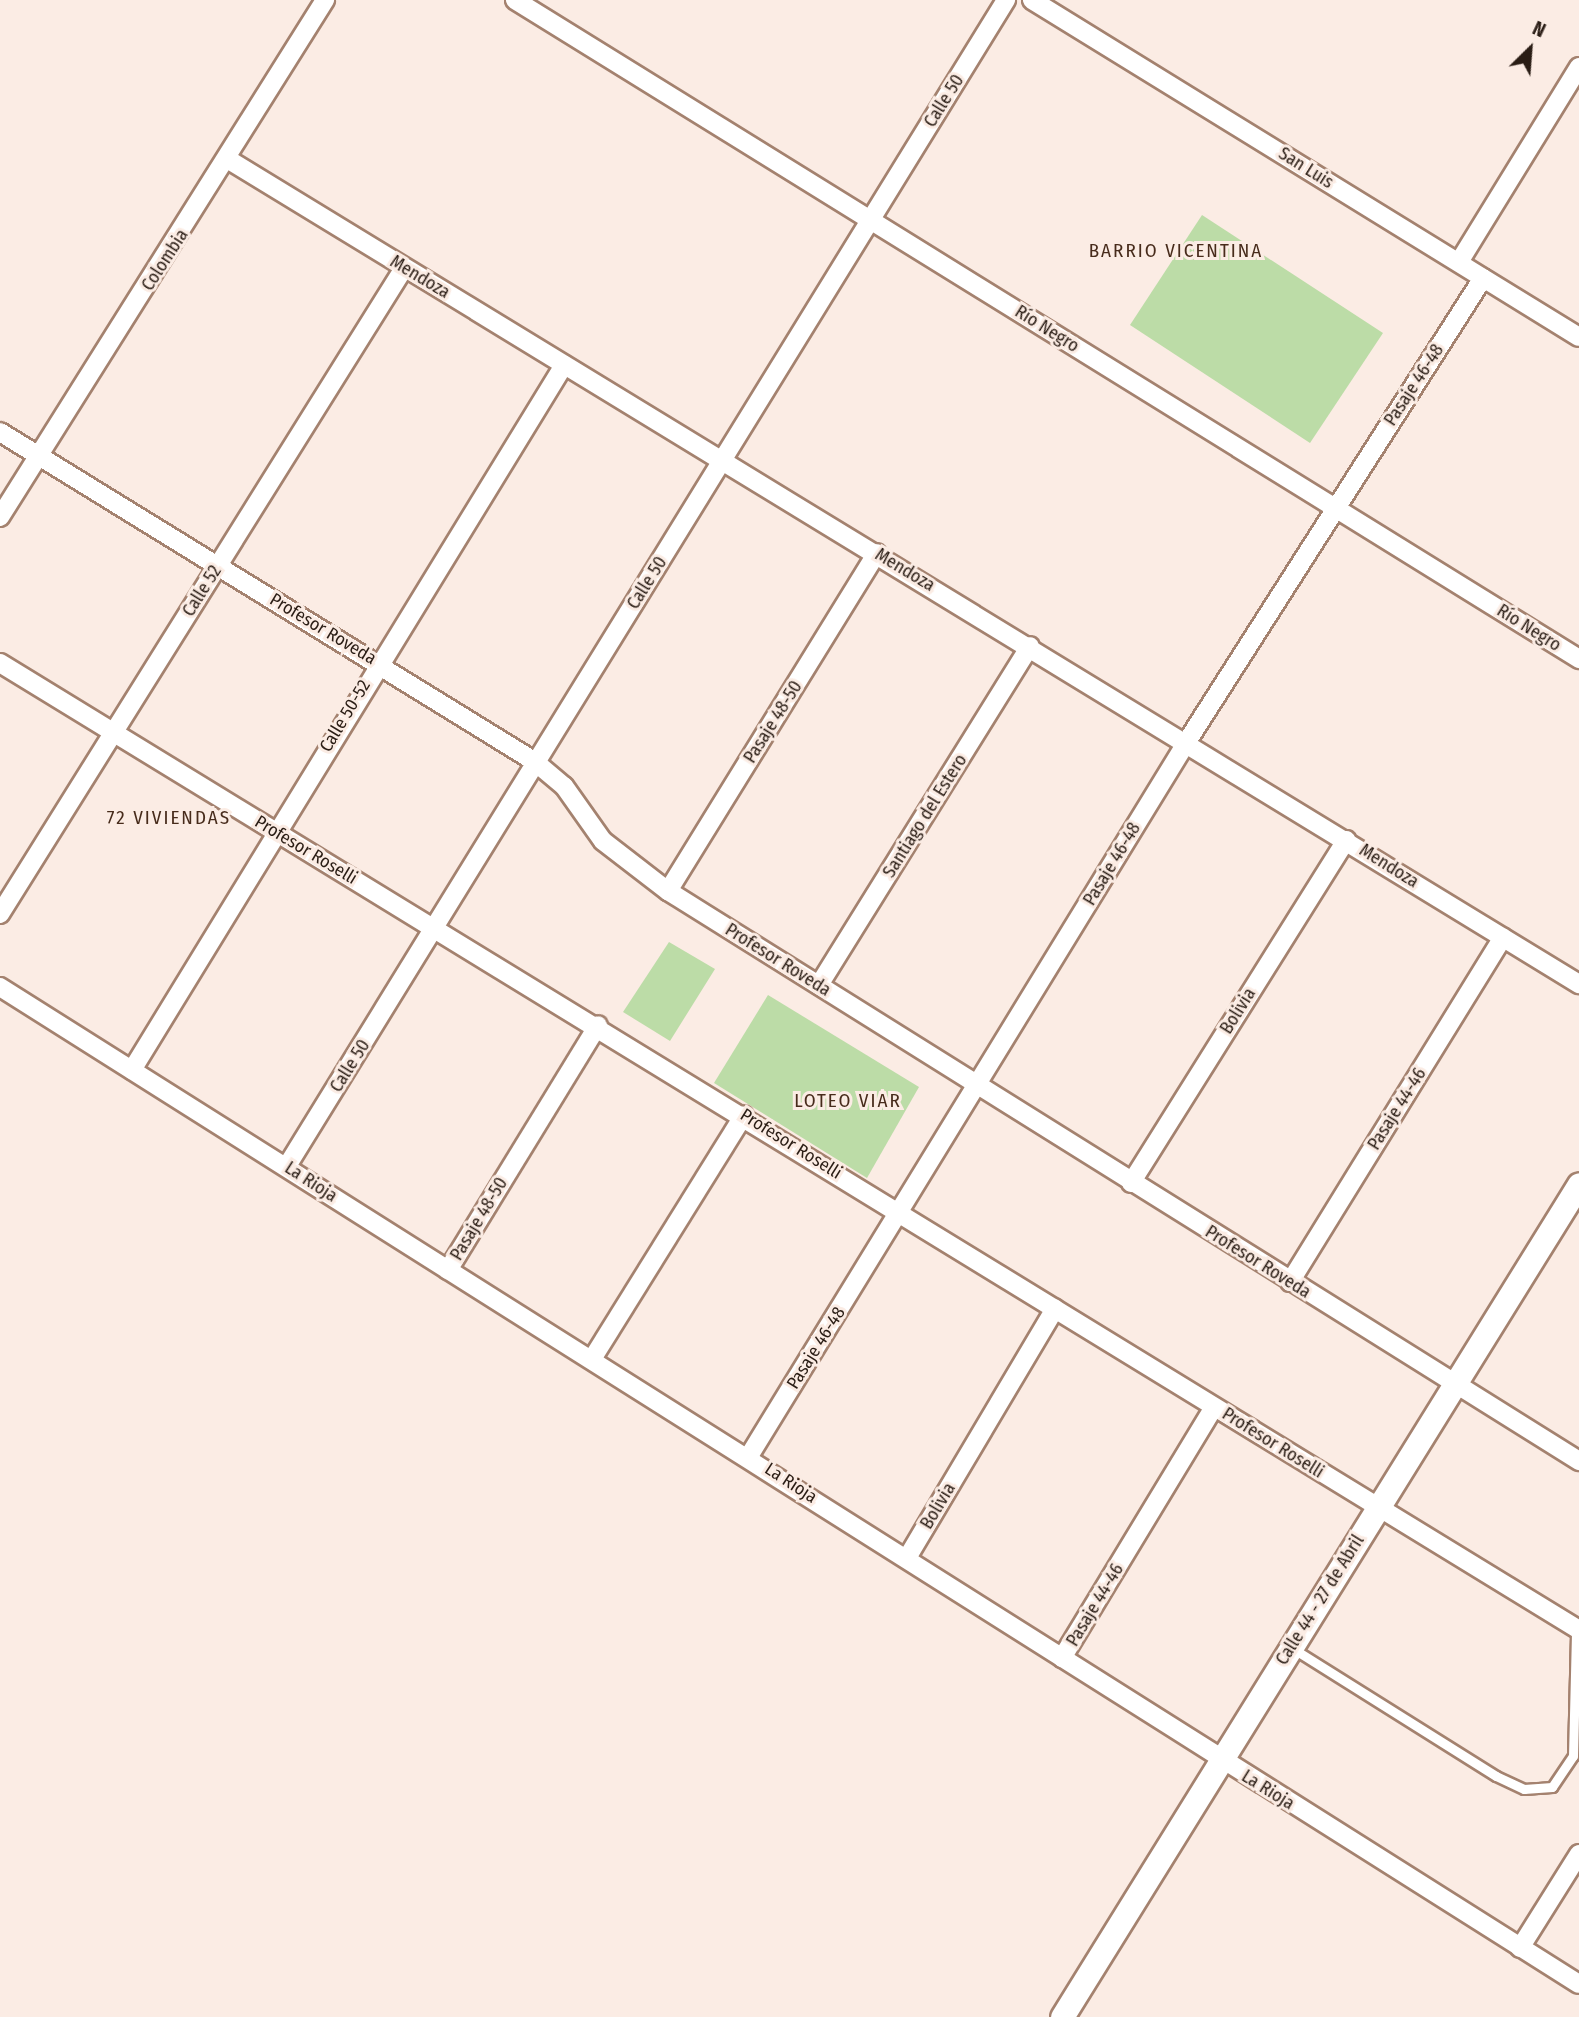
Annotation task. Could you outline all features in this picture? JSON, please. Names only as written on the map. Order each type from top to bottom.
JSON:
[{"type":"street","name":"Colombia","points":[[0,517],[229,160],[325,0]]},
{"type":"street","name":"Río Negro","points":[[515,0],[1579,659]]},
{"type":"street","name":"Calle 50","points":[[287,1166],[438,928],[534,761],[724,459],[1006,0]]},
{"type":"street","name":"San Luis","points":[[1032,0],[1579,337]]},
{"type":"street","points":[[1459,262],[1579,67]]},
{"type":"street","name":"Mendoza","points":[[229,160],[1188,740],[1579,984]]},
{"type":"street","name":"Calle 52","points":[[0,914],[404,268]]},
{"type":"street","name":"Pasaje 46-48","points":[[749,1456],[1188,740],[1334,507],[1483,278]]},
{"type":"street","name":"Calle 50-52","points":[[132,1070],[377,662],[564,365]]},
{"type":"street","name":"Profesor Roveda","points":[[0,432],[534,761],[564,786],[603,841],[668,891],[1579,1461]]},
{"type":"street","name":"Pasaje 48-50","points":[[668,891],[877,553]]},
{"type":"street","name":"Santiago del Estero","points":[[819,985],[1030,646]]},
{"type":"street","name":"Profesor Roselli","points":[[0,663],[598,1025],[1214,1407],[1578,1627]]},
{"type":"street","name":"Bolivia","points":[[1131,1182],[1346,840]]},
{"type":"street","name":"Pasaje 44-46","points":[[1290,1282],[1503,937]]},
{"type":"street","name":"La Rioja","points":[[0,987],[749,1456],[1220,1760],[1579,1984]]},
{"type":"street","name":"Pasaje 48-50","points":[[448,1270],[598,1025]]},
{"type":"street","points":[[592,1359],[744,1115]]},
{"type":"street","name":"Calle 44 - 27 de Abril","points":[[1062,2017],[1579,1184]]},
{"type":"street","name":"Bolivia","points":[[907,1558],[1055,1309]]},
{"type":"street","name":"Pasaje 44-46","points":[[1062,1658],[1214,1407]]},
{"type":"street","points":[[1520,1948],[1579,1854]]},
{"type":"lane","points":[[1291,1647],[1496,1776],[1524,1789],[1543,1788],[1564,1776],[1573,1756],[1578,1627]]},
{"type":"green space","points":[[1202,215],[1383,333],[1310,443],[1130,325]]},
{"type":"green space","points":[[669,942],[715,969],[670,1041],[623,1012]]},
{"type":"green space","points":[[768,995],[919,1087],[867,1178],[714,1083]]},
{"type":"district","name":"BARRIO VICENTINA","points":[[1176,251]]},
{"type":"district","name":"72 VIVIENDAS","points":[[169,818]]},
{"type":"district","name":"LOTEO VIAR","points":[[848,1101]]}]
